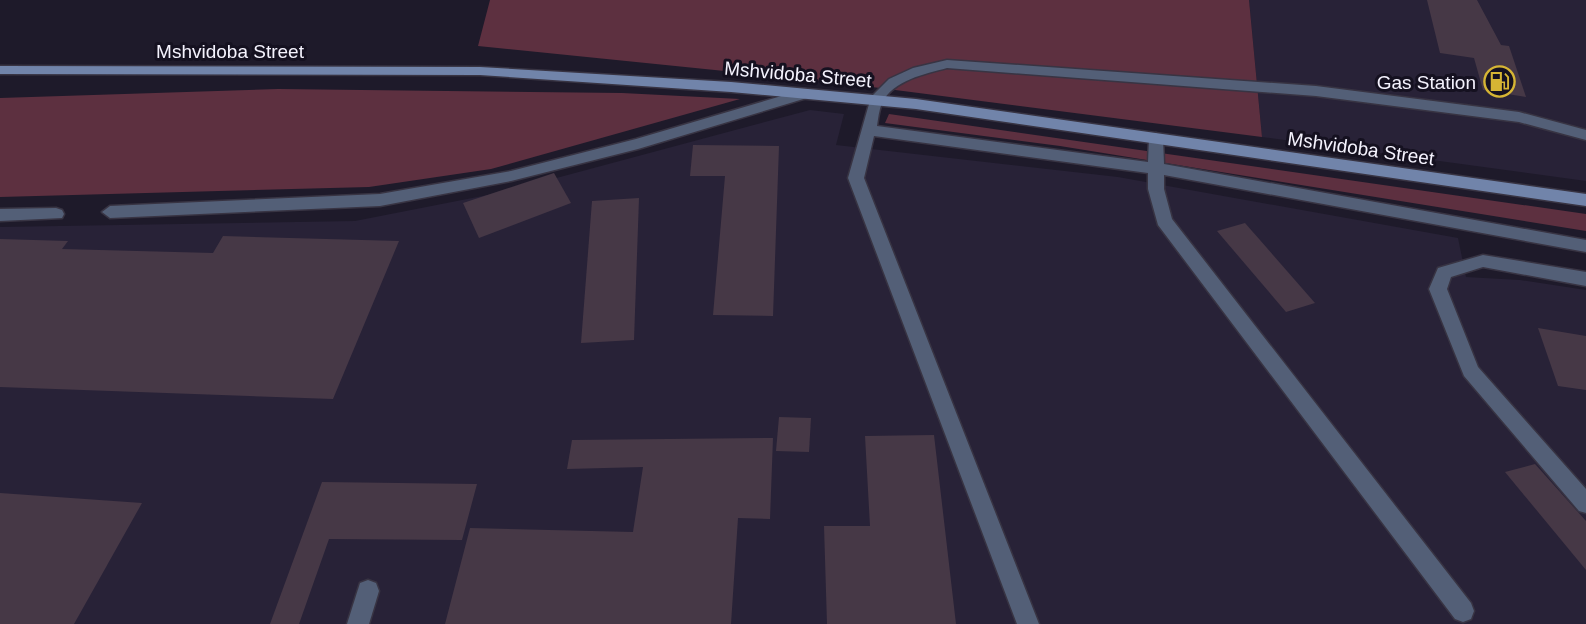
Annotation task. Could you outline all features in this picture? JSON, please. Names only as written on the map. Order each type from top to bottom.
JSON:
[{"type":"main road","name":"Mshvidoba Street","points":[[0,70],[480,71],[805,94],[876,100],[1156,138],[1586,200]]},
{"type":"street","points":[[1028,624],[856,178],[876,100],[894,82],[918,71],[947,64],[1317,91],[1519,117],[1586,135]]},
{"type":"street","points":[[110,212],[380,200],[524,173],[638,144],[805,94]]},
{"type":"street","points":[[868,130],[1156,169],[1586,246]]},
{"type":"street","points":[[1156,138],[1156,189],[1164,221],[1463,611]]},
{"type":"street","points":[[0,215],[56,214]]},
{"type":"street","points":[[1586,279],[1483,261],[1444,273],[1438,289],[1471,371],[1505,414],[1586,504]]},
{"type":"street","points":[[358,624],[368,591]]},
{"type":"shaded area","points":[[490,0],[1249,0],[1262,137],[833,82],[478,46]]},
{"type":"shaded area","points":[[1249,0],[1586,0],[1586,181],[1262,137]]},
{"type":"shaded area","points":[[278,89],[622,93],[740,99],[491,169],[369,187],[0,197],[0,98]]},
{"type":"shaded area","points":[[810,110],[844,114],[836,145],[1118,177],[1458,238],[1466,277],[1520,280],[1586,290],[1586,624],[0,624],[0,227],[355,221],[508,191]]},
{"type":"shaded area","points":[[889,114],[1586,214],[1586,231],[1060,146],[885,123]]},
{"type":"building","points":[[1427,0],[1477,0],[1501,45],[1509,46],[1526,97],[1483,90],[1474,58],[1440,53]]},
{"type":"building","points":[[693,145],[779,146],[773,316],[713,315],[725,176],[690,176]]},
{"type":"building","points":[[554,173],[571,203],[479,238],[463,203]]},
{"type":"building","points":[[639,198],[634,340],[581,343],[592,201]]},
{"type":"building","points":[[1245,223],[1315,303],[1286,312],[1217,231]]},
{"type":"building","points":[[223,236],[399,241],[333,399],[0,387],[0,239],[68,241],[62,249],[213,253]]},
{"type":"building","points":[[1538,328],[1586,336],[1586,390],[1558,386]]},
{"type":"building","points":[[779,417],[811,418],[809,452],[776,451]]},
{"type":"building","points":[[934,435],[956,624],[827,624],[824,526],[870,526],[865,436]]},
{"type":"building","points":[[773,438],[770,519],[738,518],[731,624],[445,624],[470,528],[633,532],[643,467],[567,469],[572,440]]},
{"type":"building","points":[[1535,464],[1586,521],[1586,570],[1505,472]]},
{"type":"building","points":[[322,482],[477,484],[462,540],[329,539],[299,624],[270,624]]},
{"type":"building","points":[[0,493],[142,503],[74,624],[0,624]]},
{"type":"place","name":"Gas Station","points":[[1499,82]]}]
